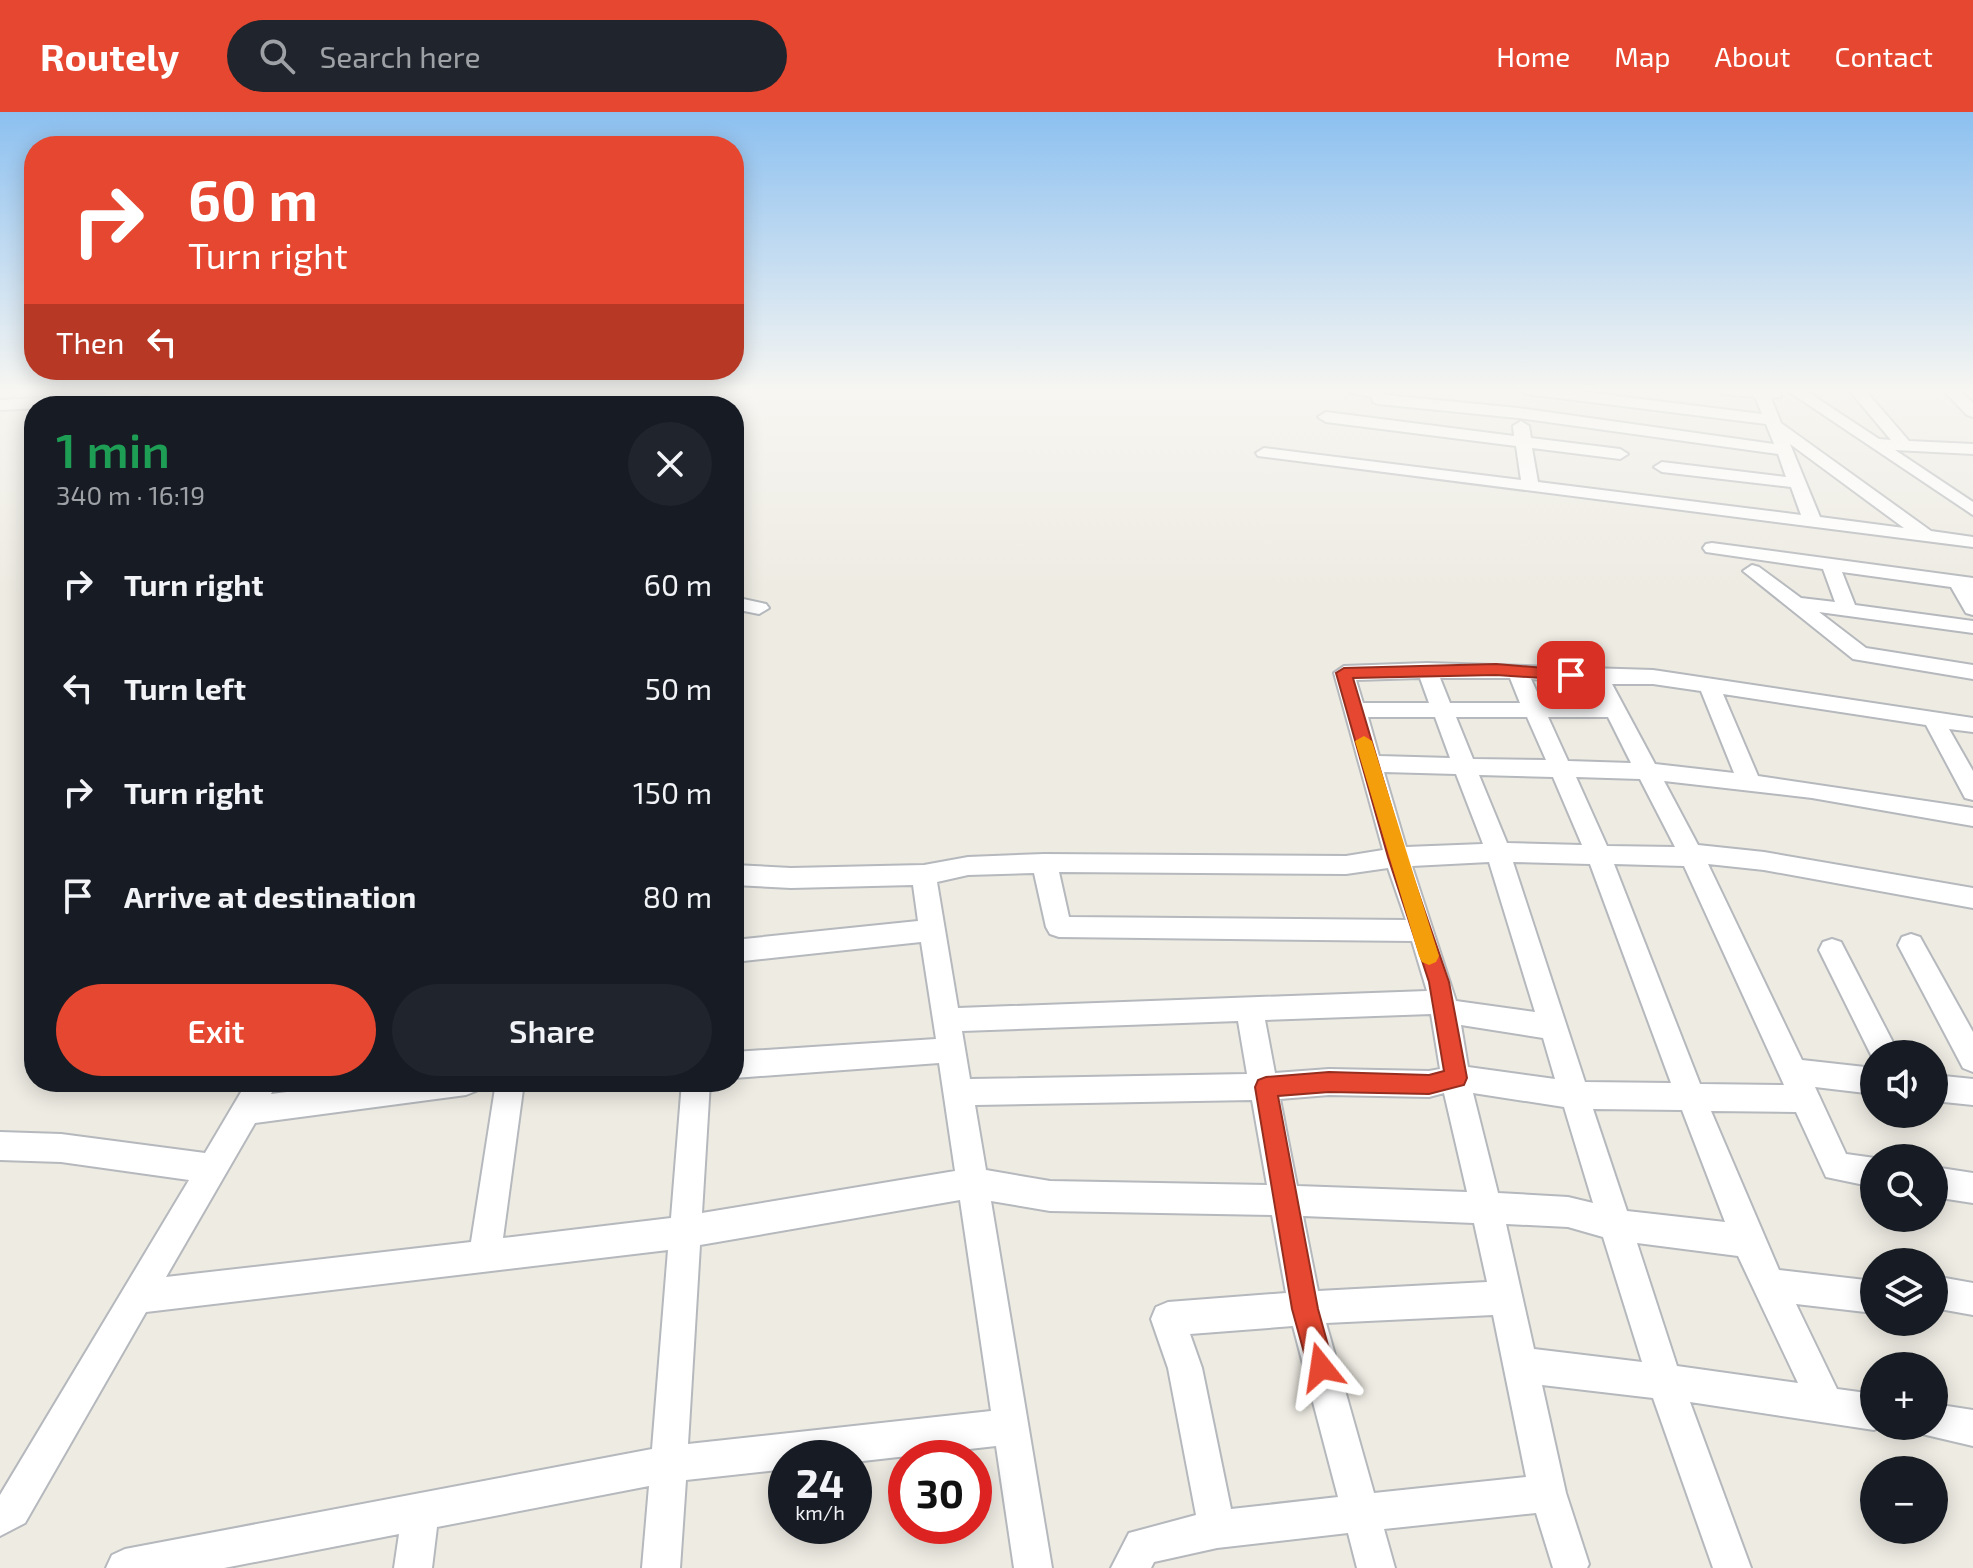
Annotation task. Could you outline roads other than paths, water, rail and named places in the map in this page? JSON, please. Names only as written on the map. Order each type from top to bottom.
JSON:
[{"type":"street","points":[[1417,457],[1530,486],[1973,542]]},
{"type":"street","points":[[1526,457],[1530,486]]},
{"type":"street","points":[[1787,457],[1813,522]]},
{"type":"street","points":[[1820,457],[1927,536]]},
{"type":"street","points":[[1894,457],[1973,510]]},
{"type":"street","points":[[1662,467],[1798,483]]},
{"type":"street","points":[[1712,548],[1965,583],[1973,609]]},
{"type":"street","points":[[1830,563],[1847,610]]},
{"type":"street","points":[[1752,571],[1860,654],[1973,672]]},
{"type":"street","points":[[1796,603],[1973,627]]},
{"type":"street","points":[[744,605],[759,608]]},
{"type":"street","points":[[1427,670],[1498,852],[1665,1382],[1732,1568]]},
{"type":"street","points":[[1517,671],[1599,855],[1619,914],[1748,1241],[1826,1404]]},
{"type":"street","points":[[1570,1564],[1548,1493],[1456,1078],[1444,1007],[1344,673],[1517,671],[1598,677],[1653,677],[1973,725]]},
{"type":"street","points":[[1598,677],[1690,855],[1837,1167],[1860,1170]]},
{"type":"street","points":[[1709,686],[1750,784]]},
{"type":"street","points":[[1355,710],[1615,710]]},
{"type":"street","points":[[1933,719],[1973,792]]},
{"type":"street","points":[[1370,764],[1647,771],[1812,790],[1973,817]]},
{"type":"street","points":[[744,876],[791,878],[924,875],[968,866],[1044,863],[1346,865],[1397,857],[1498,852],[1690,855],[1764,861],[1973,898]]},
{"type":"street","points":[[1044,863],[1059,927],[1422,931]]},
{"type":"street","points":[[924,875],[1033,1568]]},
{"type":"street","points":[[744,950],[932,930]]},
{"type":"street","points":[[1911,945],[1973,1059]]},
{"type":"street","points":[[1832,950],[1878,1040]]},
{"type":"street","points":[[946,1020],[1249,1008],[1444,1007],[1552,1027]]},
{"type":"street","points":[[1249,1008],[1305,1309],[1376,1568]]},
{"type":"street","points":[[744,1064],[951,1050]]},
{"type":"street","points":[[1791,1072],[1860,1079]]},
{"type":"street","points":[[958,1092],[1266,1087],[1329,1082],[1429,1084],[1456,1078],[1574,1095],[1805,1099]]},
{"type":"street","points":[[1948,1089],[1973,1092]]},
{"type":"street","points":[[0,1517],[12,1510],[257,1092]]},
{"type":"street","points":[[247,1111],[390,1092]]},
{"type":"street","points":[[485,1256],[509,1092]]},
{"type":"street","points":[[661,1568],[695,1092]]},
{"type":"street","points":[[0,1146],[61,1148],[212,1169]]},
{"type":"street","points":[[138,1297],[685,1232],[972,1183],[1050,1196],[1361,1202],[1568,1212],[1616,1225],[1748,1241]]},
{"type":"street","points":[[1948,1184],[1973,1188]]},
{"type":"street","points":[[1770,1285],[1860,1295]]},
{"type":"street","points":[[1948,1295],[1973,1299]]},
{"type":"street","points":[[1217,1529],[1185,1368],[1168,1319],[1506,1297]]},
{"type":"street","points":[[1522,1365],[1860,1410]]},
{"type":"street","points":[[1948,1424],[1973,1428]]},
{"type":"street","points":[[125,1568],[669,1464],[1010,1427]]},
{"type":"street","points":[[1130,1568],[1142,1546],[1217,1529],[1548,1493]]},
{"type":"street","points":[[413,1568],[421,1511]]}]
